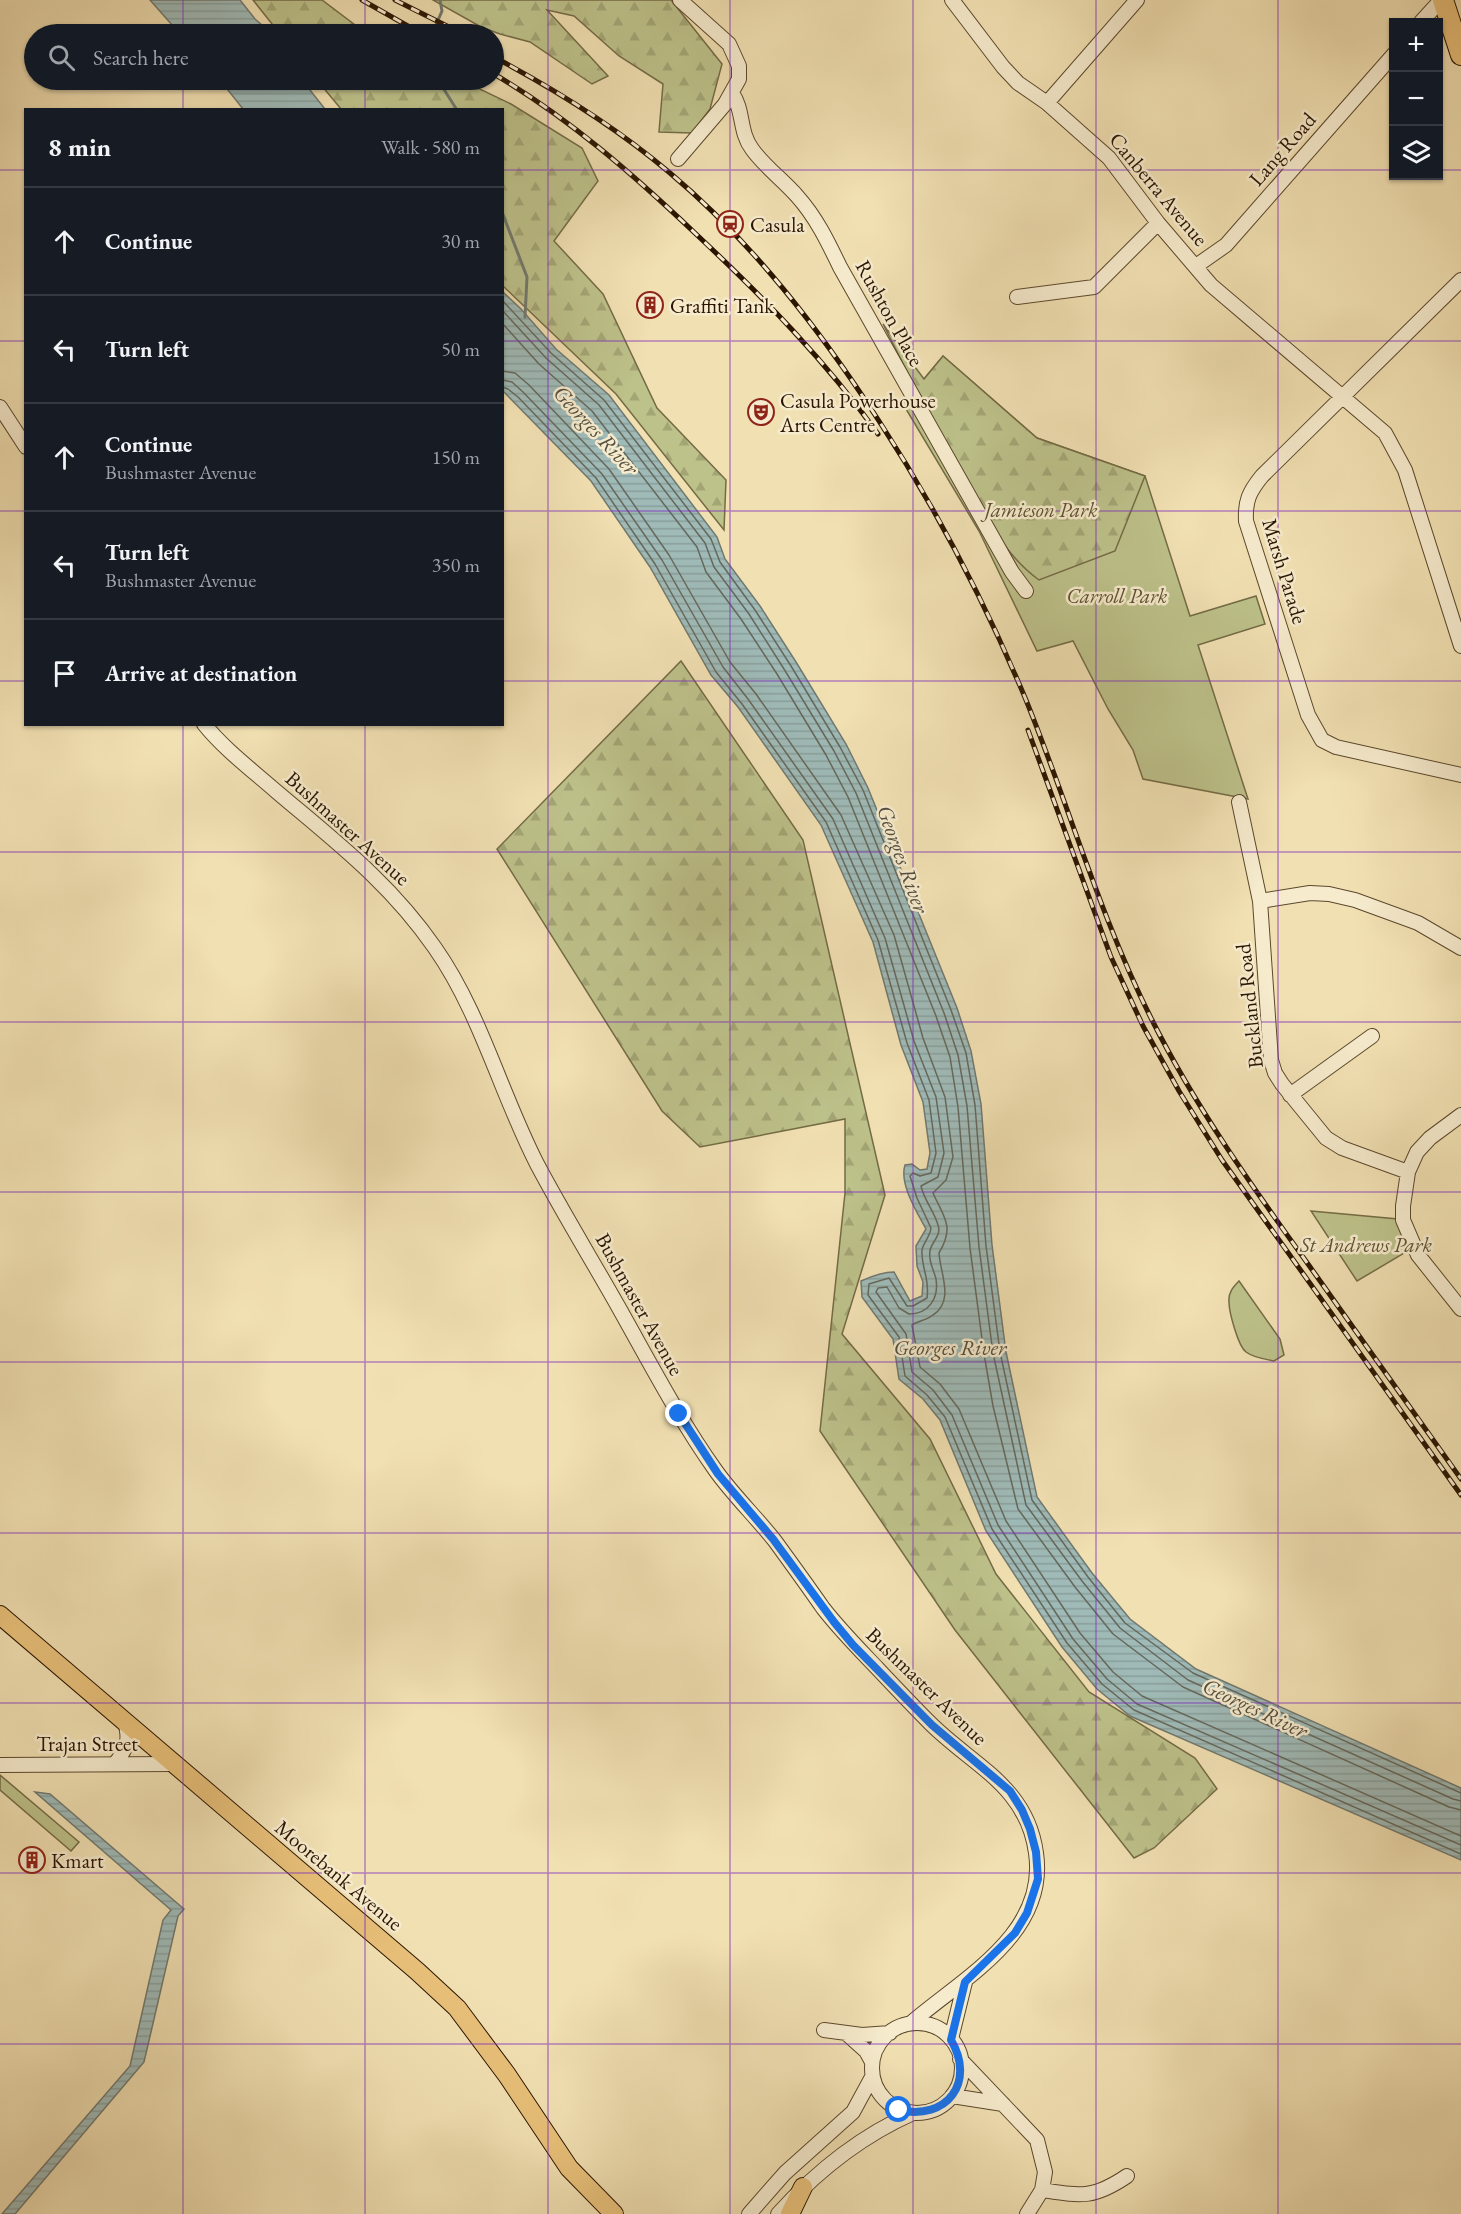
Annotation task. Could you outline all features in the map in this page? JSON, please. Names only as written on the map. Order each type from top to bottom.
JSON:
[{"type":"highway","points":[[1442,0],[1461,55]]},
{"type":"main road","name":"Moorebank Avenue","points":[[0,1615],[417,1971],[457,2008],[507,2075],[569,2168],[613,2212]]},
{"type":"main road","points":[[790,2214],[803,2187]]},
{"type":"street","points":[[678,159],[732,93],[739,79],[739,66],[729,44],[680,0]]},
{"type":"street","name":"Canberra Avenue","points":[[952,0],[1018,83],[1047,104],[1109,158],[1158,223],[1211,285],[1385,434],[1402,462],[1461,646]]},
{"type":"street","points":[[1047,104],[1137,0]]},
{"type":"street","points":[[1425,18],[1442,0]]},
{"type":"street","name":"Lang Road","points":[[1196,266],[1226,245],[1389,60]]},
{"type":"street","name":"Rushton Place","points":[[732,93],[738,102],[744,137],[752,150],[798,197],[820,226],[840,267],[1000,552],[1026,591]]},
{"type":"street","points":[[1017,297],[1094,287],[1158,223]]},
{"type":"street","name":"Marsh Parade","points":[[1461,280],[1262,476],[1250,490],[1245,504],[1246,521],[1308,715],[1322,740],[1336,747],[1461,775]]},
{"type":"street","points":[[0,406],[24,444]]},
{"type":"street","name":"Bushmaster Avenue","points":[[206,726],[234,755],[374,874],[420,927],[439,953],[457,986],[536,1162],[679,1414],[718,1474],[773,1539],[853,1645],[932,1725],[1010,1791],[1022,1810],[1036,1852],[1038,1879],[1027,1913],[1015,1933],[965,1982],[939,1999],[911,2023]]},
{"type":"street","name":"Buckland Road","points":[[1239,802],[1260,901],[1271,1060],[1275,1073],[1314,1125],[1334,1143],[1367,1159],[1408,1172]]},
{"type":"street","points":[[1260,901],[1310,893],[1329,894],[1355,900],[1418,923],[1461,948]]},
{"type":"street","points":[[1290,1095],[1372,1036]]},
{"type":"street","points":[[1461,1115],[1430,1138],[1418,1152],[1408,1172],[1402,1206],[1403,1221],[1410,1239],[1428,1269],[1461,1309]]},
{"type":"street","points":[[115,1764],[129,1741],[129,1732],[125,1722]]},
{"type":"street","name":"Trajan Street","points":[[0,1765],[174,1764]]},
{"type":"street","points":[[951,2040],[965,1982]]},
{"type":"street","points":[[778,2214],[803,2187],[873,2134],[913,2113],[934,2109],[952,2096],[959,2083],[962,2068],[959,2053],[951,2040],[940,2030],[926,2024],[911,2023],[896,2028],[876,2048],[872,2062],[872,2077],[877,2091],[886,2102],[899,2110],[913,2113]]},
{"type":"street","points":[[824,2030],[862,2035],[890,2033]]},
{"type":"street","points":[[846,2033],[866,2051],[872,2062]]},
{"type":"street","points":[[960,2059],[1037,2140],[1045,2172],[1042,2190],[1027,2214]]},
{"type":"street","points":[[750,2214],[785,2173],[853,2112],[872,2077]]},
{"type":"street","points":[[952,2096],[1003,2104]]},
{"type":"street","points":[[1042,2190],[1078,2196],[1090,2195],[1111,2187],[1127,2176]]},
{"type":"green space","points":[[253,0],[322,0],[354,24],[272,24]]},
{"type":"green space","points":[[433,0],[671,0],[722,64],[710,109],[692,133],[659,132],[663,84],[619,56],[574,16],[547,10],[608,76],[592,84],[530,42],[504,35],[504,24],[476,24]]},
{"type":"green space","points":[[325,90],[482,90],[511,104],[582,148],[598,181],[554,241],[603,294],[657,408],[726,480],[724,530],[616,394],[504,287],[504,108],[340,108]]},
{"type":"green space","name":"Jamieson Park","points":[[883,324],[924,379],[943,356],[1037,438],[1145,476],[1115,551],[1039,580],[1026,570],[1005,546],[988,520],[943,440]]},
{"type":"green space","name":"Carroll Park","points":[[943,356],[1037,438],[1145,476],[1190,616],[1256,596],[1265,624],[1198,645],[1248,799],[1143,779],[1133,750],[1108,709],[1073,641],[1037,651],[979,531],[903,404]]},
{"type":"green space","points":[[681,661],[803,840],[885,1195],[842,1334],[930,1439],[996,1574],[1089,1692],[1195,1758],[1217,1789],[1154,1848],[1134,1858],[955,1630],[820,1431],[845,1193],[845,1119],[700,1147],[662,1111],[497,849]]},
{"type":"green space","name":"St Andrews Park","points":[[1311,1211],[1398,1219],[1406,1252],[1357,1281]]},
{"type":"green space","points":[[1239,1281],[1280,1339],[1284,1355],[1274,1361],[1249,1354],[1240,1343],[1229,1307],[1231,1290]]},
{"type":"green space","points":[[0,1775],[79,1842],[71,1851],[0,1790]]},
{"type":"water","points":[[150,0],[240,0],[261,24],[171,24]]},
{"type":"water","points":[[228,90],[310,90],[324,108],[242,108]]},
{"type":"water","name":"Georges River","points":[[504,293],[556,349],[609,395],[717,537],[725,559],[760,606],[796,662],[846,744],[868,788],[957,1008],[971,1051],[981,1104],[992,1245],[1006,1352],[1037,1497],[1092,1573],[1130,1619],[1196,1669],[1461,1788],[1461,1860],[1130,1716],[1097,1689],[1062,1647],[986,1531],[940,1420],[923,1399],[899,1379],[893,1339],[862,1297],[861,1281],[894,1272],[910,1301],[922,1296],[923,1282],[917,1266],[916,1246],[926,1229],[910,1198],[904,1181],[904,1173],[905,1165],[912,1164],[920,1170],[927,1169],[930,1153],[923,1102],[901,1045],[873,942],[821,825],[738,707],[711,675],[650,567],[591,481],[504,392]]},
{"type":"water","points":[[35,1792],[50,1794],[184,1909],[178,1916],[144,2062],[15,2214],[2,2214],[130,2066],[163,1920],[171,1910]]},
{"type":"waterway","points":[[436,24],[442,11],[440,0]]},
{"type":"waterway","points":[[444,90],[456,108]]},
{"type":"waterway","points":[[504,217],[527,277],[525,317]]},
{"type":"railway","points":[[362,0],[404,24]]},
{"type":"railway","points":[[395,0],[443,24]]},
{"type":"railway","points":[[504,63],[563,96],[607,125],[649,156],[700,200],[729,228],[784,289],[856,387],[921,488],[994,628],[1042,740],[1116,941],[1152,1020],[1186,1083],[1245,1175],[1461,1479]]},
{"type":"railway","points":[[504,80],[575,128],[600,148],[746,282],[837,380],[878,434]]},
{"type":"railway","points":[[1028,730],[1111,957],[1143,1026],[1179,1091],[1222,1160],[1461,1495]]},
{"type":"place","name":"Casula","points":[[730,224]]},
{"type":"place","name":"Graffiti Tank","points":[[650,305]]},
{"type":"place","name":"Casula Powerhouse Arts Centre","points":[[761,412]]},
{"type":"place","name":"Kmart","points":[[32,1860]]},
{"type":"route","points":[[679,1414],[718,1474],[773,1539],[853,1645],[932,1725],[1010,1791],[1030,1829],[1036,1852],[1038,1879],[1027,1913],[1015,1933],[965,1982],[951,2040],[959,2053],[962,2068],[959,2083],[952,2096],[941,2106],[928,2112],[913,2113],[899,2110]]}]
